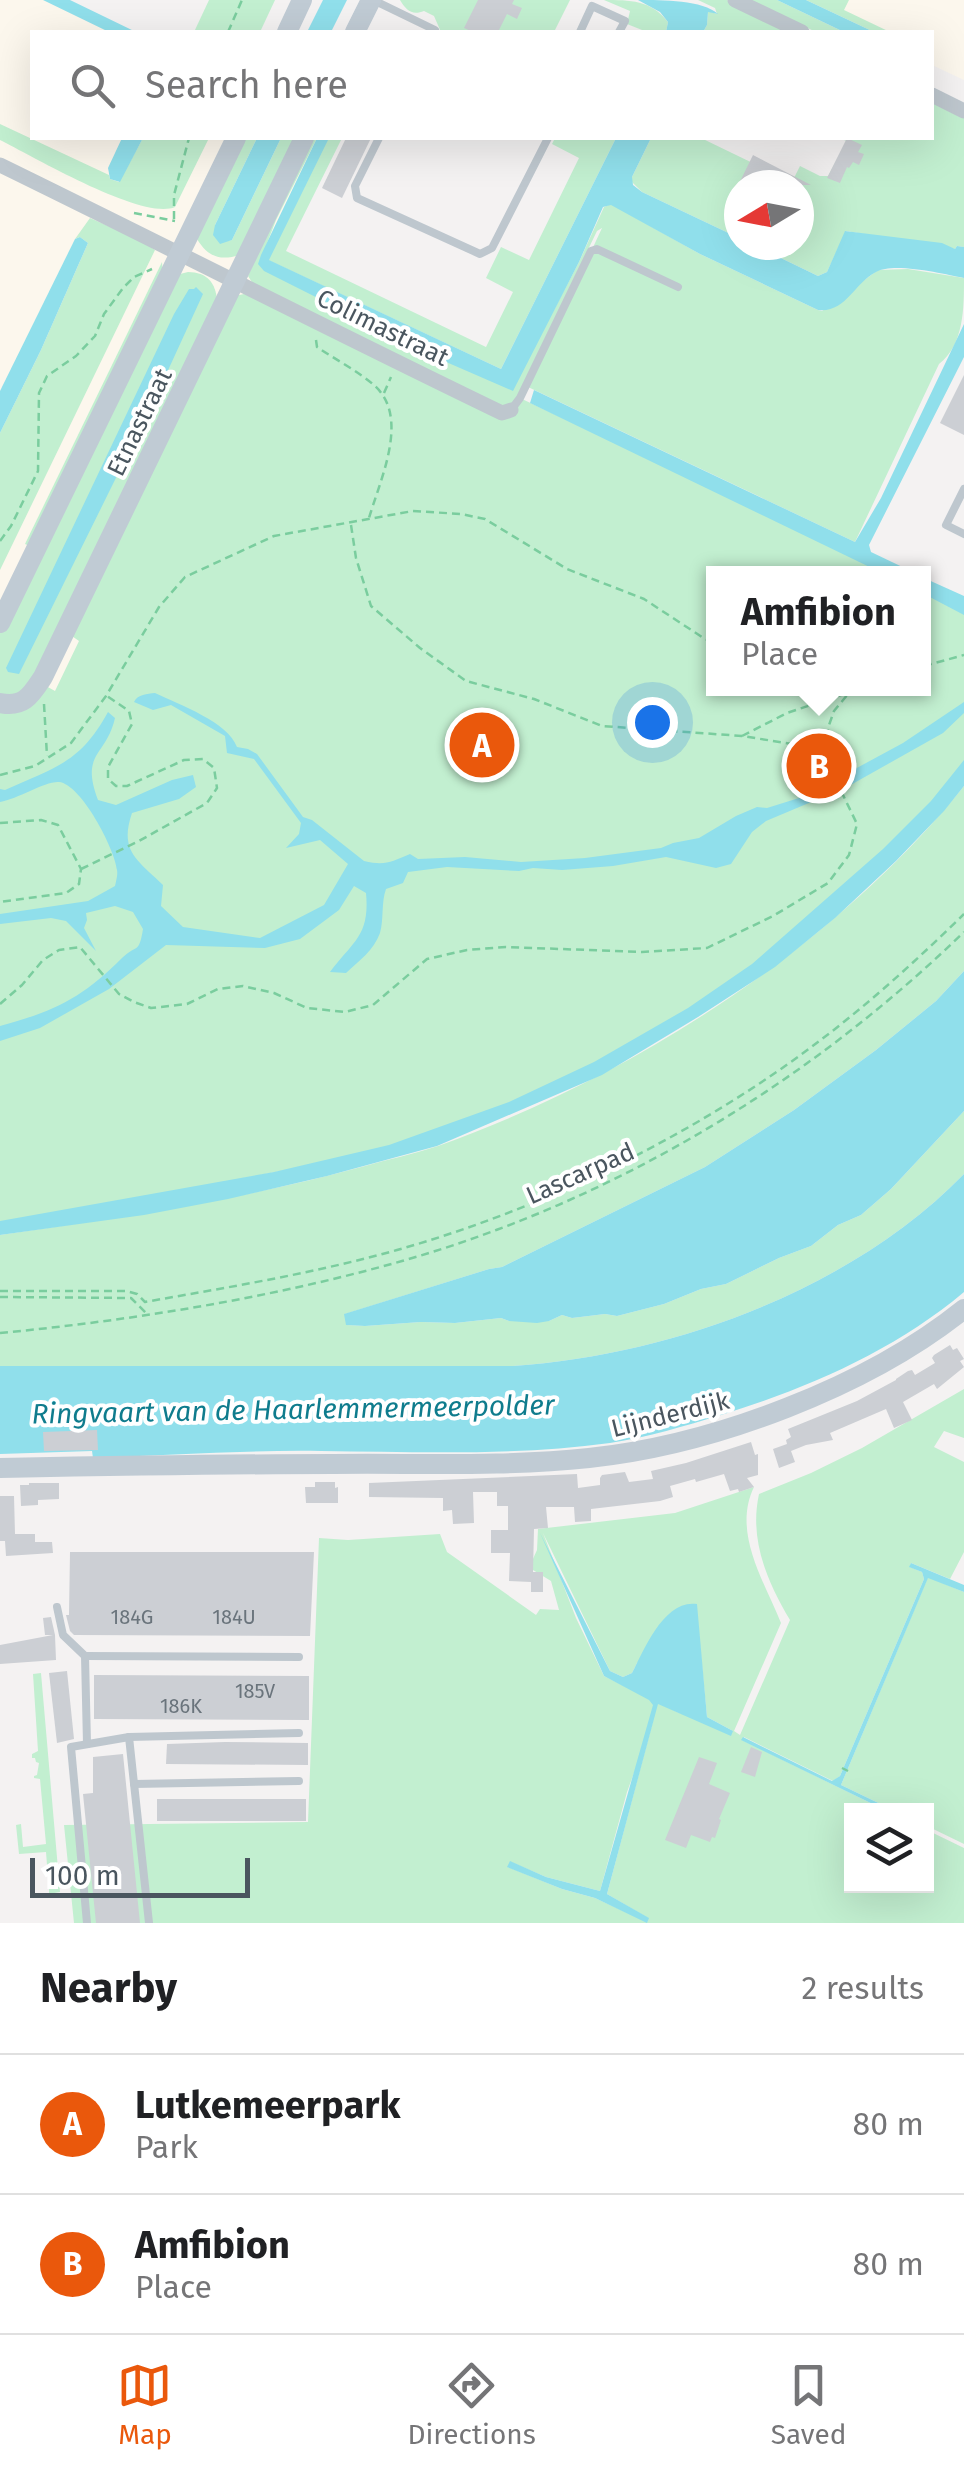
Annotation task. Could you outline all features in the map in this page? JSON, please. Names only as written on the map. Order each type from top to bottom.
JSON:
[{"type":"street","points":[[288,30],[302,0]]},
{"type":"street","points":[[356,30],[372,0]]},
{"type":"street","points":[[735,0],[798,30]]},
{"type":"street","points":[[934,96],[964,111]]},
{"type":"street","name":"Etnastraat","points":[[0,623],[235,140]]},
{"type":"street","name":"Etnastraat","points":[[0,702],[11,705],[30,698],[43,677],[303,140]]},
{"type":"street","name":"Colimastraat","points":[[0,165],[502,412],[512,410]]},
{"type":"street","name":"Lijnderdijk","points":[[0,1468],[488,1464],[632,1452],[685,1441],[822,1393],[910,1348],[964,1309]]},
{"type":"lane","points":[[372,0],[434,30]]},
{"type":"lane","points":[[581,30],[592,6],[625,20],[620,30]]},
{"type":"lane","points":[[378,140],[355,186],[358,198],[480,254],[492,248],[547,140]]},
{"type":"lane","points":[[512,410],[591,251],[597,249],[678,288]]},
{"type":"lane","points":[[964,490],[946,525],[964,534]]},
{"type":"lane","points":[[57,1607],[63,1635],[85,1656],[298,1657]]},
{"type":"lane","points":[[85,1656],[87,1744]]},
{"type":"lane","points":[[87,1923],[71,1747],[129,1736],[299,1732]]},
{"type":"lane","points":[[129,1736],[149,1923]]},
{"type":"lane","points":[[134,1784],[300,1781]]},
{"type":"path","points":[[229,30],[242,0]]},
{"type":"path","points":[[136,214],[176,222],[174,195],[188,140]]},
{"type":"path","points":[[0,541],[38,471],[39,393],[47,376],[96,336],[104,314],[123,288],[134,277],[154,268]]},
{"type":"path","points":[[314,322],[317,346],[373,384],[391,414],[392,436],[368,520]]},
{"type":"path","points":[[383,395],[398,362]]},
{"type":"path","points":[[0,775],[35,766],[71,743],[106,696],[159,608],[184,577],[274,536],[412,512],[485,519],[567,569],[644,599],[706,639]]},
{"type":"path","points":[[350,522],[371,606],[420,648],[466,680],[602,726],[742,736],[826,750]]},
{"type":"path","points":[[931,664],[964,655]]},
{"type":"path","points":[[43,677],[48,758]]},
{"type":"path","points":[[82,868],[207,803],[218,788],[214,768],[203,759],[184,760],[127,786],[116,786],[108,779],[108,767],[132,724],[129,711],[106,696]]},
{"type":"path","points":[[742,736],[787,713],[835,696]]},
{"type":"path","points":[[0,1004],[58,950],[80,947],[119,994],[151,1008],[187,1004],[218,989],[243,986],[274,993],[308,1008],[345,1012],[373,1006],[427,960],[467,950],[506,947],[642,952],[707,948],[773,916],[828,883],[849,855],[856,824],[826,750],[834,710],[847,696]]},
{"type":"path","points":[[818,765],[827,756]]},
{"type":"path","points":[[0,823],[41,820],[58,825],[82,868],[79,884],[66,894],[0,902]]},
{"type":"path","points":[[136,1304],[399,1250],[543,1198],[617,1164],[697,1122],[820,1041],[964,914]]},
{"type":"path","name":"Lascarpad","points":[[0,1333],[241,1298],[402,1261],[547,1209],[622,1175],[766,1092],[881,1008],[964,932]]},
{"type":"path","points":[[0,1290],[126,1291],[146,1302]]},
{"type":"path","points":[[0,1297],[131,1298],[148,1314]]},
{"type":"path","points":[[842,1768],[848,1771]]},
{"type":"shaded area","points":[[0,0],[58,0],[122,30],[30,30],[30,140],[321,140],[84,643],[56,694],[0,719]]},
{"type":"shaded area","points":[[797,0],[964,0],[964,80],[934,66],[934,30],[861,30]]},
{"type":"green space","points":[[209,0],[275,0],[261,30],[195,30]]},
{"type":"green space","points":[[400,0],[570,0],[555,30],[440,30],[434,16],[405,7]]},
{"type":"green space","points":[[604,0],[647,5],[668,22],[666,30],[642,30],[627,24],[630,11]]},
{"type":"green space","points":[[698,0],[727,0],[788,30],[704,30],[708,11],[717,14],[715,8]]},
{"type":"green space","points":[[748,0],[777,0],[840,30],[812,30]]},
{"type":"green space","points":[[806,0],[849,0],[844,10],[886,30],[870,30]]},
{"type":"green space","points":[[934,100],[964,114],[964,247],[955,249],[846,231],[827,272],[818,276],[785,260],[814,260],[814,173],[828,176],[847,141],[844,140],[934,140]]},
{"type":"green space","points":[[0,124],[119,182],[142,140],[208,140],[175,207],[160,209],[88,185],[0,140]]},
{"type":"green space","points":[[239,140],[256,140],[215,225],[221,242],[232,240],[280,140],[296,140],[240,255],[226,258],[210,254],[197,239]]},
{"type":"green space","points":[[307,140],[316,140],[259,264],[512,390],[604,207],[611,204],[700,254],[822,311],[878,270],[908,269],[964,278],[958,336],[939,364],[855,542],[528,387],[602,228],[597,231],[515,401],[503,418],[522,399],[877,566],[706,566],[706,696],[931,696],[931,594],[964,611],[964,772],[932,811],[749,976],[606,1062],[403,1147],[0,1226],[0,711],[46,686],[55,691],[79,641],[69,634],[235,296],[254,296],[257,290],[248,276]]},
{"type":"green space","points":[[327,140],[341,140],[286,251],[486,347],[513,292],[486,278],[501,247],[529,260],[579,158],[552,144],[554,140],[615,140],[501,369],[268,260]]},
{"type":"green space","points":[[650,140],[705,140],[767,170],[724,170],[724,231],[642,192],[632,182]]},
{"type":"green space","points":[[90,218],[155,250],[0,570],[0,433],[88,243],[80,237],[75,239]]},
{"type":"green space","points":[[162,262],[163,276],[32,547],[25,544]]},
{"type":"green space","points":[[188,272],[209,280],[217,301],[37,680],[22,695],[0,694],[0,633],[169,282]]},
{"type":"green space","points":[[964,786],[964,971],[936,1001],[794,1110],[705,1167],[502,1267],[345,1314],[347,1325],[365,1326],[501,1318],[549,1321],[562,1315],[617,1316],[726,1284],[811,1246],[838,1225],[861,1215],[891,1189],[964,1111],[964,1174],[919,1215],[868,1251],[814,1283],[696,1331],[635,1348],[573,1359],[513,1366],[0,1366],[0,1235],[229,1198],[320,1178],[429,1149],[584,1083],[725,1001],[792,952],[855,900],[912,845]]},
{"type":"green space","points":[[964,1389],[964,1438],[944,1431],[934,1447],[964,1462],[964,1552],[950,1579],[911,1563],[910,1567],[922,1572],[924,1579],[840,1776],[833,1781],[744,1737],[742,1740],[871,1803],[844,1803],[844,1893],[934,1893],[934,1833],[964,1848],[964,1923],[74,1923],[64,1825],[308,1822],[319,1538],[440,1534],[447,1552],[536,1615],[540,1609],[559,1610],[551,1581],[533,1570],[538,1529],[675,1513],[754,1487],[748,1504],[748,1539],[781,1623],[734,1731],[740,1735],[790,1620],[774,1590],[758,1544],[759,1494],[811,1473]],"holes":[[[543,1533],[610,1671],[623,1677],[632,1673],[637,1663],[696,1604],[707,1717],[733,1731],[677,1712],[604,1676]],[[653,1721],[607,1894],[648,1918],[647,1922],[595,1898],[508,1867],[511,1862],[546,1877],[600,1891],[627,1792]]]},
{"type":"green space","points":[[928,1577],[964,1592],[964,1844],[934,1829],[934,1803],[878,1803],[841,1785]]},
{"type":"green space","points":[[41,1673],[60,1892],[49,1894],[49,1882],[54,1880],[46,1852],[19,1854],[16,1825],[21,1824],[23,1847],[46,1844],[40,1779],[34,1778],[39,1763],[32,1758],[38,1751],[33,1674]]},
{"type":"water","points":[[43,0],[70,0],[132,30],[105,30]]},
{"type":"water","points":[[323,0],[347,0],[332,30],[308,30]]},
{"type":"water","points":[[638,0],[693,3],[718,14],[708,12],[704,30],[666,30],[668,22],[660,12]]},
{"type":"water","points":[[777,0],[806,0],[870,30],[840,30]]},
{"type":"water","points":[[121,140],[142,140],[120,182],[110,179],[108,168]]},
{"type":"water","points":[[256,140],[280,140],[232,240],[220,244],[213,235]]},
{"type":"water","points":[[316,140],[328,140],[269,260],[501,369],[615,140],[650,140],[632,177],[633,185],[724,231],[724,260],[785,260],[818,276],[827,272],[845,231],[942,243],[955,249],[964,247],[964,278],[884,269],[868,277],[836,307],[818,310],[700,254],[611,205],[603,207],[513,391],[437,358],[264,271],[258,264]]},
{"type":"water","points":[[80,237],[88,243],[0,433],[0,391],[75,239]]},
{"type":"water","points":[[196,287],[203,294],[153,403],[19,674],[8,672],[6,668],[174,314],[189,289]]},
{"type":"water","points":[[964,324],[964,357],[869,545],[871,552],[900,566],[868,566],[530,403],[534,390],[855,542],[881,498]]},
{"type":"water","points":[[931,581],[964,596],[964,615],[931,598]]},
{"type":"water","points":[[155,693],[214,722],[237,747],[257,754],[303,817],[364,861],[388,862],[410,854],[418,859],[465,857],[521,862],[661,848],[699,838],[736,816],[799,798],[829,782],[835,792],[766,821],[752,832],[731,864],[716,868],[666,857],[562,870],[447,867],[408,872],[403,883],[386,889],[380,933],[370,950],[346,973],[330,972],[358,937],[365,919],[366,893],[354,886],[339,910],[300,939],[265,948],[166,945],[109,989],[40,1028],[0,1041],[0,1026],[67,1001],[140,942],[143,929],[133,912],[115,906],[86,913],[84,928],[96,951],[66,921],[51,918],[0,924],[0,914],[88,901],[115,886],[115,860],[104,833],[68,785],[53,782],[0,802],[0,789],[39,775],[77,753],[108,712],[115,718],[93,763],[98,800],[116,805],[193,775],[196,787],[179,799],[132,813],[128,837],[133,854],[163,885],[161,906],[183,927],[260,938],[324,905],[348,864],[320,840],[286,848],[299,834],[301,823],[254,759],[227,753],[225,736],[171,705],[153,710],[134,702],[140,696]]},
{"type":"water","points":[[964,702],[964,713],[943,733],[847,787],[842,776],[903,743]]},
{"type":"water","points":[[964,760],[964,786],[944,811],[835,918],[775,967],[602,1075],[437,1146],[327,1176],[144,1215],[0,1235],[0,1221],[274,1172],[389,1145],[509,1102],[594,1062],[688,1008],[752,964],[883,849],[931,801]]},
{"type":"water","points":[[964,971],[964,1111],[891,1189],[861,1215],[838,1225],[811,1246],[726,1284],[617,1316],[562,1315],[537,1323],[501,1318],[346,1325],[344,1314],[502,1267],[705,1167],[794,1110],[876,1050],[936,1001]]},
{"type":"water","name":"Ringvaart van de Haarlemmermeerpolder","points":[[964,1174],[964,1292],[909,1332],[849,1366],[786,1393],[694,1423],[610,1443],[502,1452],[264,1451],[93,1458],[92,1451],[0,1454],[0,1366],[513,1366],[635,1348],[696,1331],[814,1283],[919,1215]]},
{"type":"water","points":[[540,1533],[610,1671],[623,1677],[632,1673],[665,1618],[675,1609],[697,1604],[707,1717],[733,1731],[731,1736],[658,1704],[607,1894],[649,1918],[647,1923],[595,1898],[507,1867],[510,1861],[546,1877],[600,1891],[653,1705],[604,1676]]},
{"type":"water","points":[[911,1563],[964,1585],[964,1592],[928,1578],[841,1785],[878,1803],[871,1803],[741,1740],[743,1737],[832,1781],[840,1776],[924,1579],[922,1572],[909,1567]]},
{"type":"building","points":[[478,0],[514,0],[512,4],[522,8],[517,19],[507,14],[499,30],[464,28]]},
{"type":"building","points":[[345,140],[370,140],[342,198],[322,188]]},
{"type":"building","points":[[846,140],[862,145],[858,152],[864,154],[859,165],[853,162],[847,167],[840,183],[827,178]]},
{"type":"building","points":[[753,155],[782,170],[746,170]]},
{"type":"building","points":[[964,375],[964,435],[940,423]]},
{"type":"building","points":[[950,1345],[964,1359],[960,1361],[964,1367],[937,1389],[934,1384],[903,1402],[912,1420],[894,1428],[886,1409],[830,1433],[833,1440],[791,1451],[795,1462],[779,1468],[773,1449],[787,1444],[791,1437],[788,1429],[857,1401],[908,1371],[915,1375],[935,1363],[934,1355]]},
{"type":"building","points":[[97,1430],[98,1450],[44,1451],[43,1432]]},
{"type":"building","points":[[751,1442],[755,1455],[758,1454],[758,1475],[747,1478],[754,1487],[739,1492],[730,1491],[724,1474],[670,1486],[673,1497],[660,1501],[591,1509],[591,1521],[575,1522],[574,1507],[546,1507],[548,1528],[534,1529],[533,1572],[543,1572],[543,1592],[531,1592],[531,1582],[509,1581],[510,1553],[491,1553],[491,1530],[508,1530],[508,1506],[497,1506],[497,1492],[473,1492],[474,1523],[453,1524],[452,1510],[443,1511],[443,1498],[369,1497],[369,1483],[577,1474],[578,1488],[600,1485],[602,1475],[625,1472],[629,1482],[653,1479],[651,1471]]},
{"type":"building","points":[[315,1482],[335,1482],[338,1503],[306,1503],[305,1487],[315,1487]]},
{"type":"building","points":[[59,1483],[59,1499],[21,1506],[20,1485]]},
{"type":"building","points":[[0,1496],[14,1496],[15,1534],[35,1534],[35,1542],[52,1542],[53,1553],[6,1556],[5,1541],[0,1541]]},
{"type":"building","points":[[70,1552],[314,1552],[310,1636],[74,1635],[66,1615]]},
{"type":"building","points":[[51,1617],[56,1660],[0,1664],[0,1645],[53,1635],[45,1635],[43,1618]]},
{"type":"building","points":[[67,1671],[74,1739],[57,1743],[49,1673]]},
{"type":"building","points":[[94,1675],[309,1676],[309,1720],[94,1719]]},
{"type":"building","points":[[308,1743],[308,1765],[166,1764],[167,1744]]},
{"type":"building","points":[[751,1747],[762,1752],[755,1777],[741,1772]]},
{"type":"building","points":[[123,1754],[140,1923],[96,1923],[83,1794],[93,1793],[93,1757]]},
{"type":"building","points":[[699,1757],[717,1763],[709,1784],[730,1793],[715,1838],[710,1842],[691,1835],[686,1848],[665,1840]]},
{"type":"building","points":[[157,1799],[306,1799],[306,1821],[157,1821]]},
{"type":"place","name":"Lutkemeerpark","points":[[482,745]]},
{"type":"place","name":"Amfibion","points":[[819,766]]}]
